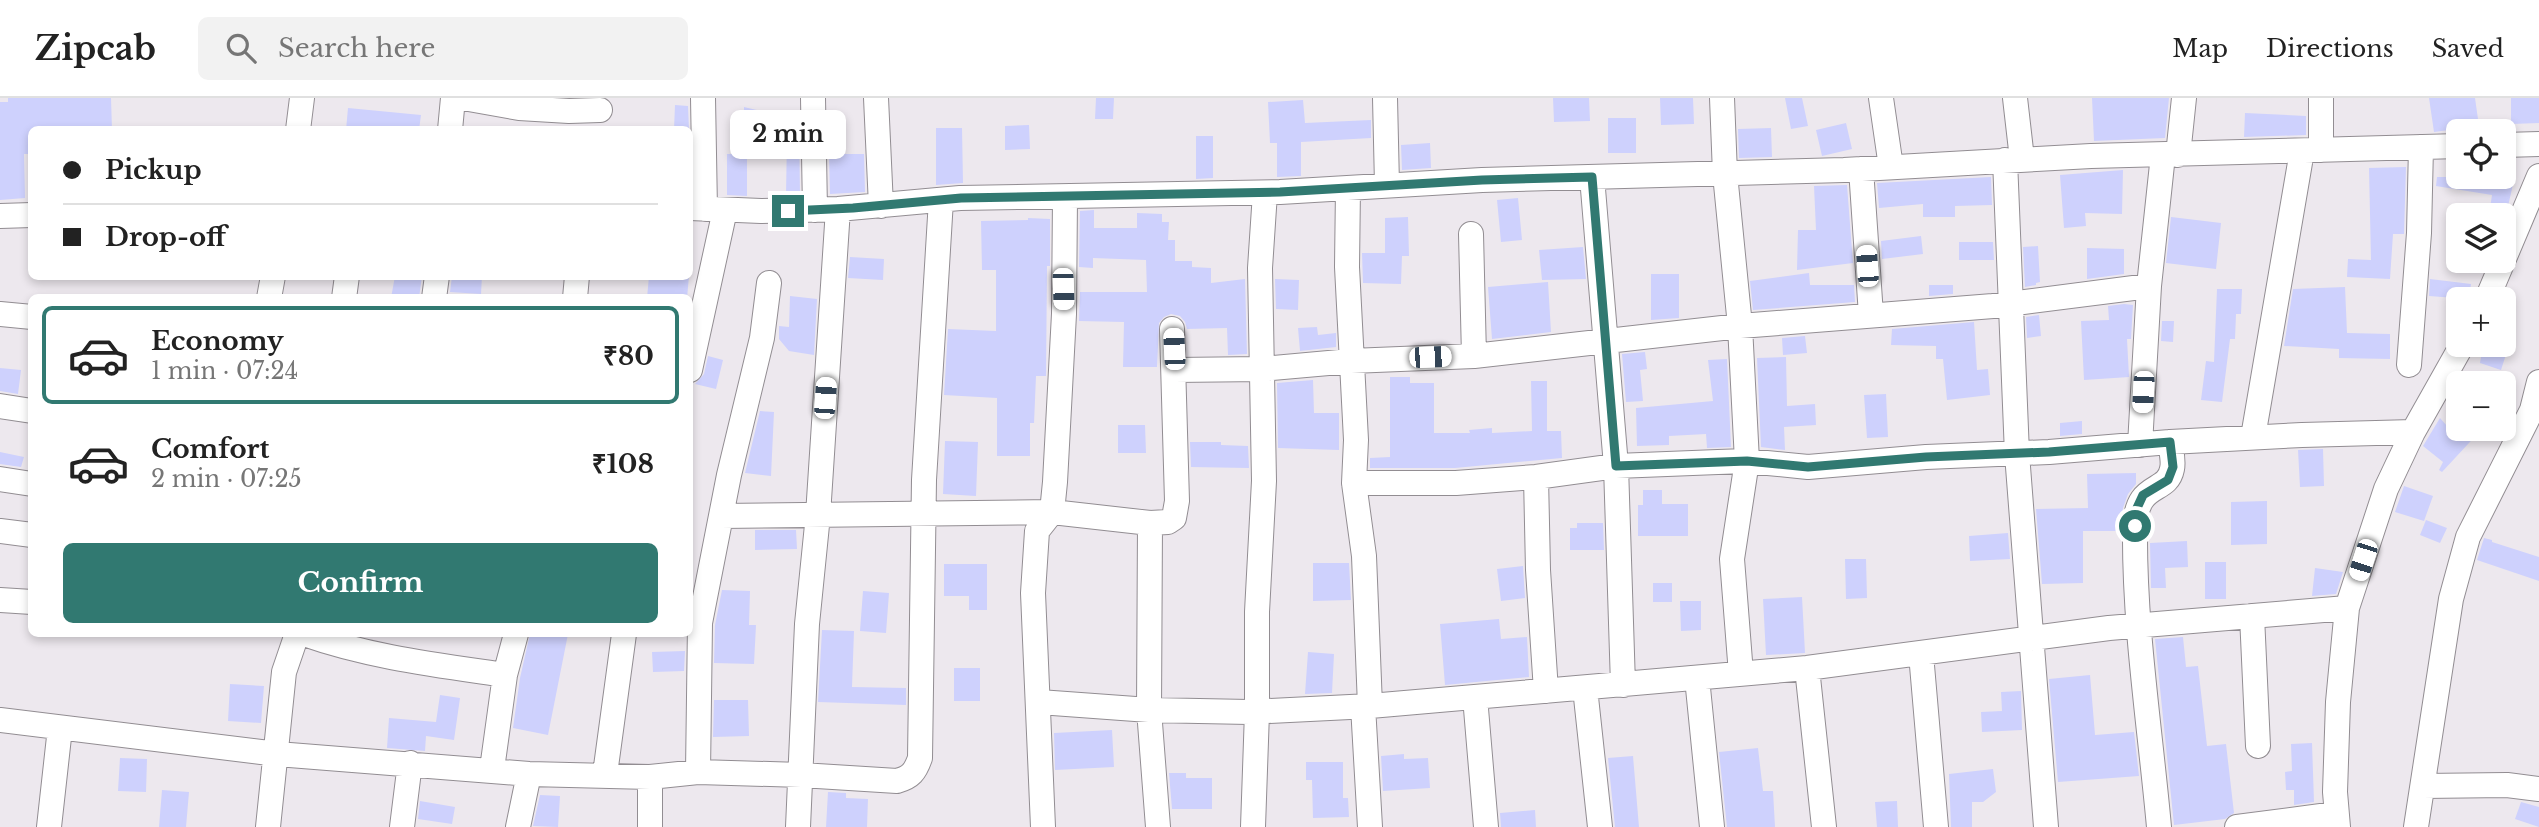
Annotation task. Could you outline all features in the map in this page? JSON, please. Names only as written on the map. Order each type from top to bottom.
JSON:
[{"type":"street","points":[[298,126],[302,98]]},
{"type":"street","points":[[450,126],[453,98]]},
{"type":"street","points":[[464,98],[519,108],[600,113]]},
{"type":"street","points":[[693,342],[707,209],[703,98]]},
{"type":"street","points":[[798,827],[807,624],[818,515],[827,209],[813,98]]},
{"type":"street","points":[[876,98],[881,206]]},
{"type":"street","points":[[1385,98],[1387,185]]},
{"type":"street","points":[[1722,98],[1725,174],[1740,326],[1747,461],[1732,559],[1741,674]]},
{"type":"street","points":[[1881,98],[1891,167]]},
{"type":"street","points":[[2015,98],[2011,304],[2017,454],[2046,827]]},
{"type":"street","points":[[2140,445],[2149,286],[2170,155],[2183,98]]},
{"type":"street","points":[[2253,438],[2321,98]]},
{"type":"street","points":[[2516,145],[2539,144]]},
{"type":"street","points":[[707,209],[827,209],[941,200],[1265,192],[1592,177],[1861,169],[2013,159],[2446,146]]},
{"type":"street","points":[[2409,365],[2419,233],[2421,147]]},
{"type":"street","points":[[1861,169],[1871,315]]},
{"type":"street","points":[[2492,287],[2539,176]]},
{"type":"street","points":[[1592,177],[1616,466],[1623,685]]},
{"type":"street","points":[[1348,188],[1347,267],[1356,440],[1354,483],[1364,556],[1370,827]]},
{"type":"street","points":[[1253,827],[1257,612],[1264,481],[1260,268],[1265,192]]},
{"type":"street","points":[[1043,827],[1033,593],[1037,531],[1052,512],[1064,314],[1065,197]]},
{"type":"street","points":[[0,720],[276,754],[529,774],[650,776],[698,772],[897,781],[906,779],[915,772],[920,758],[924,480],[941,200]]},
{"type":"street","points":[[0,216],[28,215]]},
{"type":"street","points":[[1471,234],[1474,356]]},
{"type":"street","points":[[698,772],[699,623],[762,338],[769,283]]},
{"type":"street","points":[[1175,370],[1262,369],[1352,360],[1474,356],[1740,326],[2011,304],[2149,286]]},
{"type":"street","points":[[0,314],[28,317]]},
{"type":"street","points":[[721,516],[1052,512],[1150,523],[1168,522],[1174,518],[1176,511],[1172,329]]},
{"type":"street","points":[[2237,827],[2337,820],[2338,702],[2347,608],[2386,489],[2413,432],[2455,357]]},
{"type":"street","points":[[2416,827],[2451,599],[2468,537],[2532,410],[2539,382]]},
{"type":"street","points":[[0,406],[28,410]]},
{"type":"street","points":[[1354,483],[1455,483],[1536,477],[1616,466],[1747,461],[1808,467],[2170,442],[2413,432]]},
{"type":"street","points":[[2159,827],[2139,626],[2135,526],[2137,508],[2143,495],[2168,480],[2173,467],[2170,442]]},
{"type":"street","points":[[1536,477],[1538,570],[1546,691]]},
{"type":"street","points":[[0,479],[28,483]]},
{"type":"street","points":[[1150,523],[1149,710],[1158,827]]},
{"type":"street","points":[[0,531],[28,535]]},
{"type":"street","points":[[0,600],[28,603]]},
{"type":"street","points":[[1039,702],[1149,710],[1257,712],[1367,706],[1807,668],[2139,626],[2347,608]]},
{"type":"street","points":[[2252,616],[2258,747]]},
{"type":"street","points":[[268,827],[284,672],[296,637]]},
{"type":"street","points":[[312,637],[386,657],[505,675]]},
{"type":"street","points":[[492,769],[505,675],[515,637]]},
{"type":"street","points":[[605,774],[624,637]]},
{"type":"street","points":[[1920,654],[1936,827]]},
{"type":"street","points":[[1807,668],[1825,827]]},
{"type":"street","points":[[1697,678],[1712,827]]},
{"type":"street","points":[[1585,688],[1600,827]]},
{"type":"street","points":[[1475,697],[1486,827]]},
{"type":"street","points":[[49,827],[60,728]]},
{"type":"street","points":[[402,827],[410,763]]},
{"type":"street","points":[[518,827],[529,774]]},
{"type":"street","points":[[650,776],[650,827]]},
{"type":"street","points":[[2423,786],[2507,785],[2539,789]]},
{"type":"building","points":[[8,98],[111,98],[112,126],[28,126],[28,154],[24,154],[25,198],[0,200],[0,102],[8,102]]},
{"type":"building","points":[[1096,98],[1114,98],[1113,119],[1095,119]]},
{"type":"building","points":[[1553,98],[1589,98],[1590,121],[1554,122]]},
{"type":"building","points":[[1660,98],[1693,98],[1694,124],[1661,125]]},
{"type":"building","points":[[1785,98],[1802,98],[1808,126],[1791,129]]},
{"type":"building","points":[[2092,98],[2169,98],[2165,138],[2094,141]]},
{"type":"building","points":[[2429,98],[2475,98],[2478,119],[2446,119],[2446,130],[2434,132]]},
{"type":"building","points":[[2511,98],[2539,98],[2539,123],[2516,124],[2516,119],[2511,119]]},
{"type":"building","points":[[1303,100],[1305,123],[1371,120],[1371,138],[1301,142],[1301,176],[1277,177],[1277,143],[1270,143],[1268,102]]},
{"type":"building","points":[[675,105],[688,106],[689,126],[674,126]]},
{"type":"building","points":[[744,107],[799,120],[800,195],[786,195],[787,137],[744,133]]},
{"type":"building","points":[[348,108],[421,115],[420,126],[346,126]]},
{"type":"building","points":[[2245,113],[2306,116],[2306,135],[2244,137]]},
{"type":"building","points":[[1608,118],[1636,118],[1636,153],[1608,153]]},
{"type":"building","points":[[1846,123],[1852,149],[1822,156],[1816,130]]},
{"type":"building","points":[[1029,125],[1030,149],[1005,150],[1005,126]]},
{"type":"building","points":[[936,128],[962,128],[963,183],[936,185]]},
{"type":"building","points":[[1771,128],[1772,157],[1739,158],[1738,129]]},
{"type":"building","points":[[1196,136],[1213,136],[1213,178],[1196,179]]},
{"type":"building","points":[[1430,143],[1431,168],[1402,170],[1401,145]]},
{"type":"building","points":[[727,154],[747,154],[747,196],[727,195]]},
{"type":"building","points":[[829,154],[864,154],[865,192],[830,194]]},
{"type":"building","points":[[2406,167],[2404,234],[2393,234],[2390,279],[2347,277],[2348,259],[2371,260],[2369,168]]},
{"type":"building","points":[[2123,170],[2122,214],[2085,213],[2086,226],[2064,228],[2060,175]]},
{"type":"building","points":[[1991,177],[1992,205],[1955,206],[1955,217],[1923,217],[1923,204],[1879,208],[1877,183]]},
{"type":"building","points":[[2437,177],[2446,177],[2446,188],[2436,186]]},
{"type":"building","points":[[1847,185],[1853,263],[1797,270],[1798,230],[1816,230],[1814,186]]},
{"type":"building","points":[[2455,189],[2512,189],[2509,203],[2491,203],[2492,195]]},
{"type":"building","points":[[1518,198],[1522,240],[1501,242],[1497,200]]},
{"type":"building","points":[[1094,210],[1094,228],[1137,228],[1137,213],[1162,214],[1162,222],[1169,222],[1168,240],[1175,240],[1175,261],[1192,261],[1192,267],[1211,268],[1211,283],[1245,279],[1247,354],[1228,355],[1227,328],[1187,329],[1180,316],[1171,314],[1159,323],[1157,367],[1123,367],[1124,322],[1079,321],[1080,292],[1147,292],[1146,260],[1093,258],[1093,268],[1079,267],[1080,211]]},
{"type":"building","points":[[1408,217],[1409,256],[1402,256],[1401,284],[1363,283],[1362,253],[1385,253],[1385,218]]},
{"type":"building","points":[[2171,217],[2221,223],[2216,269],[2166,263]]},
{"type":"building","points":[[1050,219],[1046,376],[1036,376],[1034,423],[1030,423],[1030,456],[997,456],[997,398],[944,395],[948,329],[996,331],[996,270],[982,270],[981,221]]},
{"type":"building","points":[[1921,236],[1923,254],[1882,259],[1881,241]]},
{"type":"building","points":[[1959,242],[1993,242],[1994,260],[1959,260]]},
{"type":"building","points":[[2038,246],[2040,282],[2025,287],[2023,247]]},
{"type":"building","points":[[1583,247],[1586,279],[1542,280],[1539,250]]},
{"type":"building","points":[[2087,248],[2124,249],[2124,274],[2087,279]]},
{"type":"building","points":[[850,257],[884,259],[883,280],[848,278]]},
{"type":"building","points":[[1809,273],[1810,285],[1854,285],[1855,302],[1753,310],[1750,281]]},
{"type":"building","points":[[1651,274],[1679,274],[1679,318],[1651,320]]},
{"type":"building","points":[[1275,279],[1299,280],[1298,310],[1276,309]]},
{"type":"building","points":[[2430,279],[2471,284],[2471,287],[2446,287],[2446,297],[2429,296]]},
{"type":"building","points":[[394,280],[421,280],[420,294],[392,294]]},
{"type":"building","points":[[452,280],[482,280],[481,294],[450,292]]},
{"type":"building","points":[[649,280],[689,280],[687,294],[647,294]]},
{"type":"building","points":[[1548,282],[1551,332],[1492,339],[1488,287]]},
{"type":"building","points":[[1929,285],[1953,285],[1953,294],[1929,296]]},
{"type":"building","points":[[2345,287],[2347,333],[2390,334],[2390,359],[2339,358],[2339,349],[2284,346],[2293,289]]},
{"type":"building","points":[[2217,289],[2242,289],[2241,314],[2236,314],[2235,339],[2230,339],[2222,402],[2201,400],[2206,361],[2214,362]]},
{"type":"building","points":[[790,296],[817,299],[814,355],[789,351],[779,339],[779,326],[789,327]]},
{"type":"building","points":[[2133,305],[2131,339],[2127,339],[2129,377],[2084,380],[2081,321],[2109,320],[2108,306]]},
{"type":"building","points":[[2039,315],[2041,336],[2027,338],[2026,317]]},
{"type":"building","points":[[2162,321],[2174,321],[2173,342],[2161,341]]},
{"type":"building","points":[[1974,322],[1977,370],[1988,369],[1990,395],[1947,400],[1943,359],[1936,359],[1936,346],[1891,345],[1892,329]]},
{"type":"building","points":[[1317,327],[1318,335],[1336,333],[1336,347],[1300,351],[1298,328]]},
{"type":"building","points":[[1805,336],[1807,353],[1783,355],[1782,338]]},
{"type":"building","points":[[1645,352],[1647,369],[1640,370],[1643,401],[1626,402],[1622,354]]},
{"type":"building","points":[[708,356],[723,360],[716,389],[695,384],[704,374]]},
{"type":"building","points":[[1786,357],[1787,406],[1815,404],[1816,425],[1784,427],[1785,450],[1761,447],[1757,358]]},
{"type":"building","points":[[2481,357],[2505,357],[2501,370],[2480,363]]},
{"type":"building","points":[[1727,359],[1731,447],[1707,448],[1706,434],[1669,436],[1669,445],[1637,446],[1636,408],[1713,401],[1708,360]]},
{"type":"building","points":[[0,368],[21,370],[18,394],[0,391]]},
{"type":"building","points":[[1390,377],[1410,377],[1410,383],[1434,383],[1434,433],[1470,433],[1469,430],[1492,428],[1492,433],[1532,431],[1531,381],[1547,381],[1547,431],[1561,431],[1562,458],[1455,468],[1370,468],[1370,458],[1390,457]]},
{"type":"building","points":[[1313,380],[1314,413],[1339,413],[1339,450],[1278,448],[1277,383]]},
{"type":"building","points":[[1886,394],[1888,437],[1867,438],[1864,395]]},
{"type":"building","points":[[760,411],[774,412],[771,476],[745,473]]},
{"type":"building","points":[[2440,418],[2446,425],[2446,441],[2471,441],[2442,472],[2439,470],[2443,462],[2423,446]]},
{"type":"building","points":[[2082,421],[2082,434],[2060,436],[2060,423]]},
{"type":"building","points":[[1118,425],[1145,425],[1146,453],[1118,453]]},
{"type":"building","points":[[945,441],[978,442],[976,496],[943,494]]},
{"type":"building","points":[[1190,442],[1221,442],[1221,445],[1248,446],[1249,468],[1191,467]]},
{"type":"building","points":[[2323,449],[2324,486],[2300,487],[2298,450]]},
{"type":"building","points":[[0,452],[24,457],[21,467],[0,464]]},
{"type":"building","points":[[2136,473],[2136,484],[2128,494],[2123,508],[2120,531],[2083,531],[2083,583],[2042,584],[2036,509],[2088,508],[2087,474]]},
{"type":"building","points":[[2404,486],[2433,496],[2424,521],[2395,512]]},
{"type":"building","points":[[1643,490],[1662,490],[1662,504],[1688,504],[1688,536],[1638,536],[1638,505],[1643,505]]},
{"type":"building","points":[[2267,501],[2267,544],[2231,545],[2231,502]]},
{"type":"building","points":[[2426,520],[2447,528],[2440,543],[2420,535]]},
{"type":"building","points":[[1577,523],[1603,523],[1604,550],[1570,550],[1570,528],[1577,528]]},
{"type":"building","points":[[755,530],[796,530],[797,549],[755,550]]},
{"type":"building","points":[[2008,533],[2010,559],[1970,561],[1969,536]]},
{"type":"building","points":[[2484,538],[2539,557],[2539,581],[2477,560]]},
{"type":"building","points":[[2187,541],[2188,567],[2165,568],[2166,588],[2151,588],[2150,543]]},
{"type":"building","points":[[1845,559],[1866,559],[1867,598],[1846,599]]},
{"type":"building","points":[[2205,562],[2226,562],[2226,599],[2205,599]]},
{"type":"building","points":[[1313,563],[1349,563],[1351,600],[1313,601]]},
{"type":"building","points":[[944,564],[987,564],[987,610],[969,610],[969,596],[944,596]]},
{"type":"building","points":[[1523,566],[1525,598],[1501,601],[1497,569]]},
{"type":"building","points":[[2315,568],[2343,572],[2336,594],[2312,596]]},
{"type":"building","points":[[1653,583],[1672,583],[1672,602],[1653,602]]},
{"type":"building","points":[[722,590],[750,591],[749,625],[756,625],[754,664],[714,663],[715,625]]},
{"type":"building","points":[[863,591],[889,593],[886,633],[860,631]]},
{"type":"building","points":[[1802,597],[1805,653],[1766,655],[1763,599]]},
{"type":"building","points":[[1680,601],[1701,601],[1701,630],[1681,631]]},
{"type":"building","points":[[1499,619],[1501,639],[1527,637],[1529,677],[1445,685],[1440,624]]},
{"type":"building","points":[[822,630],[854,631],[852,687],[906,688],[906,705],[818,702]]},
{"type":"building","points":[[529,637],[567,637],[548,735],[513,728]]},
{"type":"building","points":[[2183,637],[2186,667],[2198,666],[2207,746],[2226,744],[2234,813],[2225,819],[2174,825],[2155,639]]},
{"type":"building","points":[[685,651],[684,671],[653,672],[652,652]]},
{"type":"building","points":[[1308,652],[1334,654],[1332,693],[1305,694]]},
{"type":"building","points":[[954,668],[980,668],[980,701],[954,701]]},
{"type":"building","points":[[2090,675],[2095,735],[2134,732],[2139,776],[2058,782],[2049,679]]},
{"type":"building","points":[[230,684],[264,686],[261,723],[228,721]]},
{"type":"building","points":[[2021,691],[2022,730],[1982,732],[1981,712],[2002,711],[2001,692]]},
{"type":"building","points":[[440,695],[460,698],[454,740],[426,736],[425,751],[387,748],[389,718],[436,722]]},
{"type":"building","points":[[714,700],[748,700],[749,736],[713,737]]},
{"type":"building","points":[[1112,730],[1114,767],[1055,770],[1054,733]]},
{"type":"building","points":[[2312,743],[2314,802],[2294,805],[2294,790],[2286,790],[2285,772],[2292,771],[2291,744]]},
{"type":"building","points":[[1758,748],[1763,791],[1773,791],[1775,827],[1727,827],[1719,752]]},
{"type":"building","points":[[1404,754],[1404,759],[1428,758],[1430,788],[1383,791],[1381,756]]},
{"type":"building","points":[[1633,756],[1639,827],[1615,827],[1608,758]]},
{"type":"building","points":[[120,758],[147,759],[146,792],[118,791]]},
{"type":"building","points":[[1306,762],[1343,762],[1343,798],[1348,798],[1349,817],[1313,818],[1312,780],[1306,780]]},
{"type":"building","points":[[1993,769],[1996,792],[1983,802],[1972,802],[1972,827],[1951,827],[1949,774]]},
{"type":"building","points":[[1169,773],[1186,773],[1186,778],[1212,778],[1212,809],[1172,809]]},
{"type":"building","points":[[162,790],[189,792],[186,827],[159,827]]},
{"type":"building","points":[[828,792],[846,793],[846,798],[868,799],[867,827],[826,827]]},
{"type":"building","points":[[540,795],[560,796],[558,827],[533,826]]},
{"type":"building","points":[[420,801],[455,807],[452,824],[418,819]]},
{"type":"building","points":[[1897,801],[1898,827],[1877,827],[1875,802]]},
{"type":"building","points":[[2521,802],[2539,807],[2539,827],[2515,819]]},
{"type":"building","points":[[1535,810],[1536,827],[1501,827],[1500,813]]},
{"type":"route","points":[[788,211],[961,198],[1280,192],[1482,180],[1592,177],[1616,466],[1747,461],[1808,467],[2170,442],[2173,467],[2168,480],[2143,495],[2137,508],[2135,526]]}]
